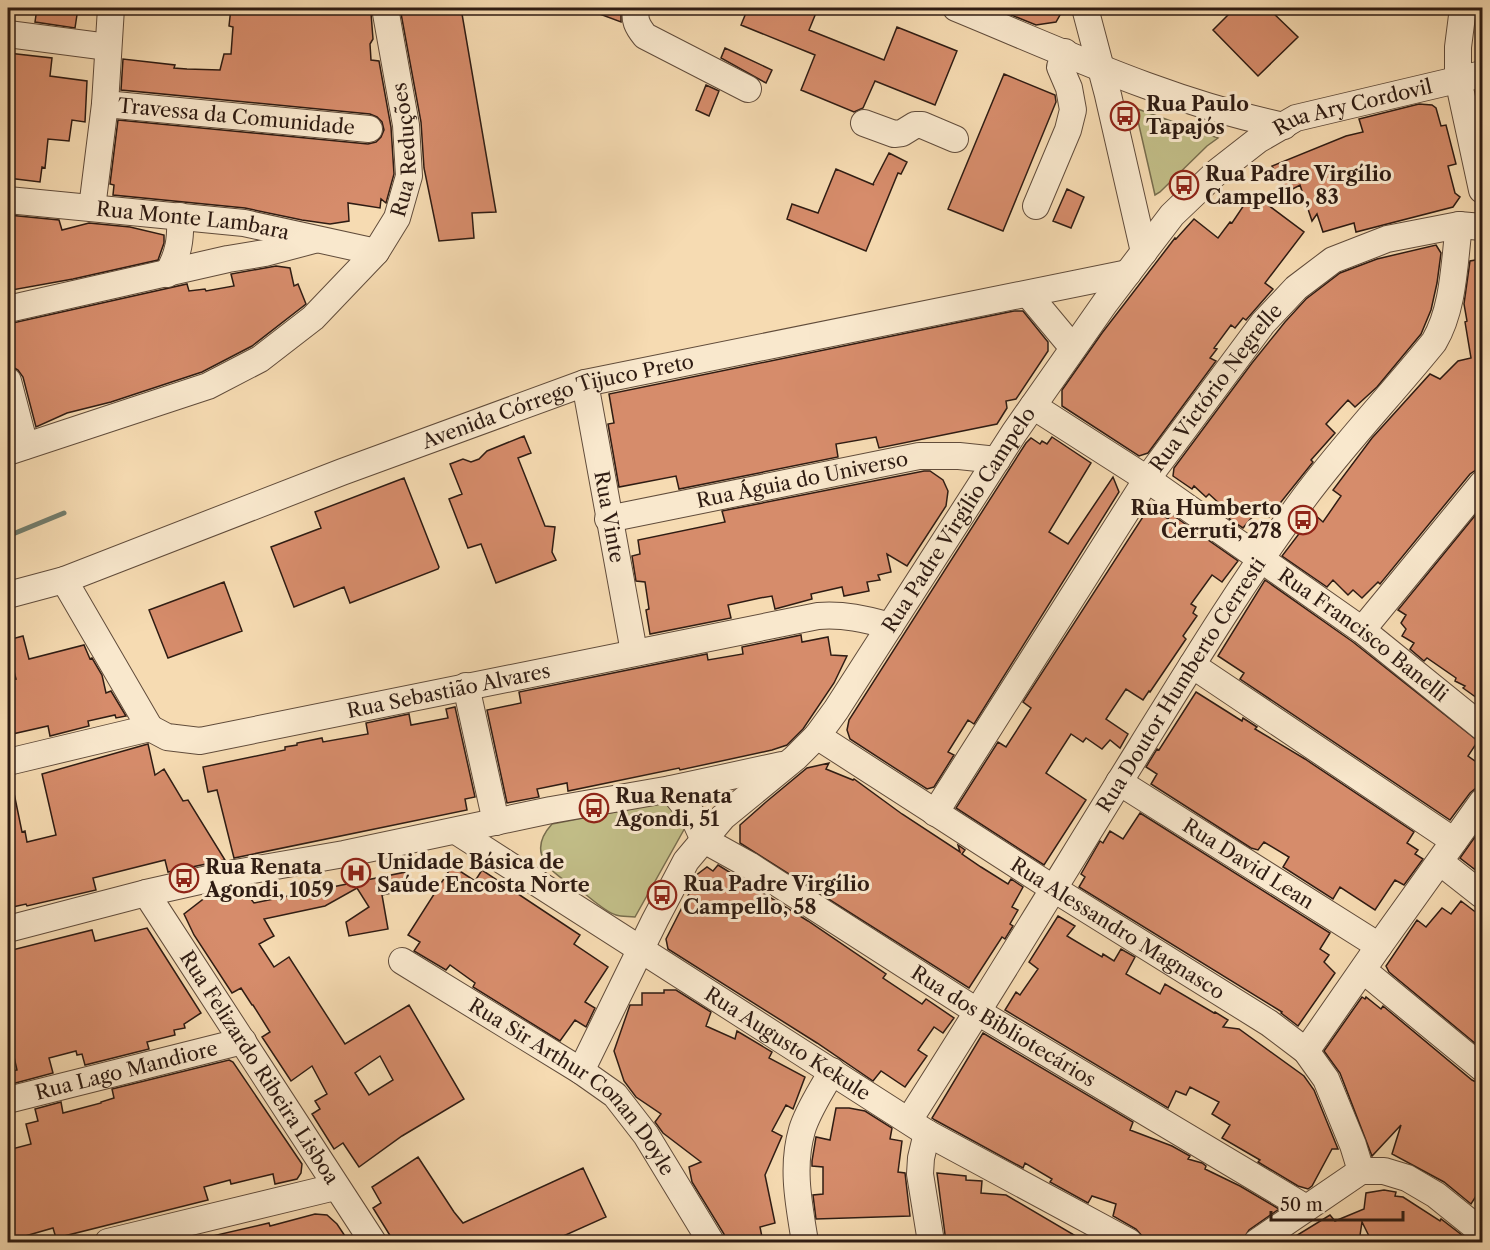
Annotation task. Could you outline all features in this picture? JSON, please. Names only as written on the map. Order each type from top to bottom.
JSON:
[{"type":"street","points":[[92,208],[105,104],[111,8]]},
{"type":"street","name":"Rua Reduções","points":[[376,252],[397,218],[409,176],[406,125],[385,8]]},
{"type":"street","points":[[636,8],[634,17],[637,27],[645,36],[748,89]]},
{"type":"street","points":[[956,8],[1196,104],[1236,116],[1284,126]]},
{"type":"street","points":[[1085,8],[1101,67],[1143,252]]},
{"type":"street","points":[[1463,8],[1458,47],[1470,76],[1482,190]]},
{"type":"street","points":[[8,34],[108,47]]},
{"type":"street","points":[[1036,206],[1068,130],[1073,110],[1069,88],[1060,67],[1065,52]]},
{"type":"street","name":"Rua Ary Cordovil","points":[[1128,273],[1172,215],[1217,172],[1258,140],[1296,118],[1470,76]]},
{"type":"street","name":"Travessa da Comunidade","points":[[105,104],[369,129]]},
{"type":"street","points":[[864,123],[894,134],[902,133],[915,125],[922,125],[955,139]]},
{"type":"street","name":"Rua Monte Lambara","points":[[8,200],[244,223],[376,252]]},
{"type":"street","points":[[167,274],[176,260],[179,248],[180,216]]},
{"type":"street","name":"Rua Victório Negrelle","points":[[935,813],[1147,479],[1263,323],[1296,288],[1333,260],[1387,239],[1471,226]]},
{"type":"street","name":"Rua Doutor Humberto Cerresti","points":[[918,1127],[978,1012],[1192,665],[1261,559],[1351,439],[1434,342],[1442,329],[1471,226]]},
{"type":"street","points":[[8,309],[320,238]]},
{"type":"street","points":[[8,381],[16,449],[208,386],[260,359],[314,318],[376,252]]},
{"type":"street","name":"Avenida Córrego Tijuco Preto","points":[[8,595],[64,580],[342,472],[585,383],[1128,273]]},
{"type":"street","name":"Rua Padre Virgílio Campelo","points":[[581,1071],[686,861],[723,817],[817,736],[1033,406],[1128,273]]},
{"type":"street","points":[[1028,294],[1074,348]]},
{"type":"street","name":"Rua Vinte","points":[[585,383],[634,652]]},
{"type":"street","name":"Rua Francisco Banelli","points":[[1033,406],[1147,479],[1261,559],[1362,630],[1480,720]]},
{"type":"street","name":"Rua Águia do Universo","points":[[608,519],[919,456],[959,456],[997,460]]},
{"type":"street","points":[[1362,630],[1482,484]]},
{"type":"street","points":[[8,762],[150,728],[64,580]]},
{"type":"street","name":"Rua Sebastião Alvares","points":[[150,728],[167,737],[200,741],[818,616],[836,614],[855,616],[890,626]]},
{"type":"street","points":[[1192,665],[1447,851],[1482,895]]},
{"type":"street","points":[[466,686],[496,822]]},
{"type":"street","name":"Rua Alessandro Magnasco","points":[[817,736],[1054,889],[1269,1023],[1306,1051],[1326,1079],[1361,1171]]},
{"type":"street","points":[[8,929],[146,893],[235,873],[344,854],[786,764]]},
{"type":"street","name":"Rua David Lean","points":[[1119,782],[1379,945]]},
{"type":"street","points":[[671,789],[693,816],[704,840]]},
{"type":"street","points":[[1306,1051],[1482,802]]},
{"type":"street","name":"Rua Augusto Kekule","points":[[456,831],[918,1127],[1129,1242]]},
{"type":"street","name":"Rua dos Bibliotecários","points":[[704,840],[749,865],[978,1012],[1306,1208]]},
{"type":"street","name":"Rua Felizardo Ribeira Lisboa","points":[[146,893],[335,1187],[373,1242]]},
{"type":"street","name":"Rua Sir Arthur Conan Doyle","points":[[402,961],[581,1071],[615,1095],[632,1114],[711,1242]]},
{"type":"street","points":[[1363,970],[1482,1068]]},
{"type":"street","name":"Rua Lago Mandiore","points":[[8,1100],[243,1041]]},
{"type":"street","points":[[805,1242],[796,1181],[796,1155],[803,1128],[832,1071]]},
{"type":"street","points":[[918,1127],[920,1174],[931,1242]]},
{"type":"street","points":[[1257,1242],[1361,1171],[1384,1171],[1407,1178],[1436,1195],[1482,1232]]},
{"type":"street","points":[[108,1242],[335,1187]]},
{"type":"shaded area","points":[[1135,108],[1218,138],[1155,195]]},
{"type":"shaded area","points":[[672,801],[695,810],[635,917],[618,916],[604,909],[555,873],[542,857],[543,836],[552,824]]},
{"type":"building","points":[[37,8],[78,8],[75,28],[35,22]]},
{"type":"building","points":[[231,8],[304,8],[371,13],[373,39],[370,44],[371,60],[379,61],[391,127],[394,174],[386,203],[381,199],[380,208],[348,203],[349,221],[330,224],[245,208],[113,195],[114,185],[110,184],[118,120],[368,144],[376,142],[381,137],[384,130],[382,122],[370,114],[121,90],[123,59],[175,65],[174,68],[220,70],[224,54],[231,54],[233,27],[229,26]]},
{"type":"building","points":[[400,8],[461,8],[496,212],[472,213],[474,238],[439,241],[424,168],[421,122]]},
{"type":"building","points":[[621,8],[621,22],[586,9]]},
{"type":"building","points":[[748,8],[818,8],[809,30],[884,60],[897,27],[957,51],[935,105],[875,81],[863,108],[854,112],[801,90],[815,55],[741,25]]},
{"type":"building","points":[[994,8],[1064,8],[1056,22],[1036,25]]},
{"type":"building","points":[[1235,8],[1268,8],[1298,37],[1258,76],[1213,30]]},
{"type":"building","points":[[725,48],[772,70],[766,83],[721,58]]},
{"type":"building","points":[[8,53],[52,58],[50,76],[87,81],[85,122],[72,120],[69,141],[48,139],[45,168],[42,167],[40,182],[8,178],[12,111],[9,111],[13,72],[8,71]]},
{"type":"building","points":[[1004,74],[1055,95],[1056,102],[1003,231],[948,209]]},
{"type":"building","points":[[706,85],[719,91],[709,116],[696,110]]},
{"type":"building","points":[[1419,104],[1432,105],[1436,108],[1441,126],[1446,125],[1456,164],[1448,166],[1455,193],[1460,197],[1453,207],[1356,232],[1354,223],[1323,232],[1317,214],[1312,221],[1300,185],[1287,192],[1272,166],[1346,136],[1363,132],[1359,119]]},
{"type":"building","points":[[889,153],[907,162],[901,174],[898,173],[866,251],[787,219],[792,204],[818,213],[836,169],[874,185]]},
{"type":"building","points":[[1067,189],[1084,197],[1071,228],[1053,221]]},
{"type":"building","points":[[1252,193],[1304,232],[1265,283],[1273,289],[1246,320],[1243,318],[1235,328],[1231,325],[1214,348],[1217,349],[1210,358],[1216,361],[1148,453],[1139,456],[1062,406],[1062,390],[1102,333],[1175,238],[1194,219],[1218,238],[1230,222],[1232,223]]},
{"type":"building","points":[[8,215],[59,220],[62,230],[89,223],[130,227],[164,235],[164,243],[158,260],[12,290],[8,273]]},
{"type":"building","points":[[1436,245],[1441,253],[1437,283],[1431,310],[1421,334],[1377,387],[1355,407],[1348,400],[1326,424],[1335,433],[1311,460],[1313,462],[1269,517],[1259,509],[1243,528],[1229,519],[1232,515],[1209,494],[1206,497],[1194,486],[1192,489],[1173,476],[1174,468],[1252,363],[1306,299],[1340,273],[1377,259]]},
{"type":"building","points":[[1482,259],[1482,469],[1470,474],[1380,584],[1378,582],[1362,598],[1353,590],[1348,595],[1333,580],[1327,587],[1282,556],[1314,514],[1323,522],[1341,496],[1333,490],[1372,438],[1430,374],[1440,379],[1458,361],[1471,358],[1464,304],[1470,261]]},
{"type":"building","points":[[276,266],[290,268],[294,286],[298,284],[306,304],[252,346],[202,372],[111,402],[67,413],[36,427],[23,377],[11,366],[8,352],[8,324],[187,284],[189,291],[205,289],[206,291],[234,286],[231,274]]},
{"type":"building","points":[[1023,311],[1048,342],[1048,351],[1016,399],[1006,401],[1007,408],[997,424],[879,448],[876,437],[836,444],[838,457],[679,489],[676,476],[619,487],[608,424],[614,423],[609,394]]},
{"type":"building","points":[[524,436],[531,453],[518,458],[545,526],[555,527],[552,552],[556,560],[496,583],[481,544],[468,548],[449,499],[462,494],[450,464],[463,459],[471,462],[479,459],[487,451]]},
{"type":"building","points":[[1052,437],[1091,463],[1049,532],[1068,544],[1113,477],[1119,492],[974,724],[968,720],[948,752],[954,755],[934,787],[927,789],[850,739],[847,730],[849,720],[1026,443],[1031,438],[1040,444],[1042,441],[1047,444]]},
{"type":"building","points":[[930,471],[943,480],[948,491],[946,506],[907,566],[887,554],[891,572],[878,575],[880,580],[867,582],[869,591],[844,596],[842,587],[811,594],[812,599],[775,609],[772,596],[760,598],[728,605],[731,618],[650,634],[645,582],[636,581],[632,556],[640,554],[638,540],[725,522],[722,511]]},
{"type":"building","points":[[404,478],[438,569],[350,603],[344,587],[294,607],[271,547],[321,528],[315,512]]},
{"type":"building","points":[[1150,506],[1168,519],[1171,514],[1238,561],[1222,582],[1212,575],[1191,604],[1196,607],[1193,613],[1197,616],[1183,636],[1186,639],[1150,692],[1143,700],[1126,689],[1106,719],[1128,734],[1120,748],[1110,740],[1102,749],[1086,738],[1083,742],[1071,734],[1046,773],[1086,800],[1044,865],[956,808],[998,742],[1006,747],[1031,708],[1023,702]]},
{"type":"building","points":[[1482,507],[1482,691],[1477,698],[1463,688],[1465,686],[1455,681],[1456,678],[1427,658],[1424,661],[1410,649],[1414,643],[1402,636],[1406,629],[1401,623],[1406,615],[1398,610]]},
{"type":"building","points":[[1265,580],[1353,642],[1478,741],[1468,756],[1482,766],[1482,787],[1470,793],[1450,820],[1240,679],[1244,673],[1218,656]]},
{"type":"building","points":[[224,582],[242,631],[168,658],[149,610]]},
{"type":"building","points":[[801,635],[802,642],[828,637],[831,655],[847,656],[834,683],[803,729],[787,745],[680,770],[679,768],[568,791],[567,783],[537,789],[539,797],[507,803],[487,710],[521,703],[519,692],[707,654],[708,660],[743,654],[742,647]]},
{"type":"building","points":[[23,636],[29,659],[84,645],[90,659],[92,658],[102,675],[106,693],[111,691],[126,716],[116,718],[115,715],[88,721],[89,726],[50,736],[48,726],[8,735],[8,680],[16,679],[8,640]]},
{"type":"building","points":[[1196,692],[1242,721],[1243,718],[1257,727],[1255,729],[1305,759],[1414,832],[1407,843],[1418,850],[1415,854],[1423,859],[1404,885],[1395,880],[1375,910],[1340,887],[1333,899],[1283,867],[1289,857],[1264,842],[1258,850],[1251,848],[1151,784],[1157,774],[1146,767]]},
{"type":"building","points":[[455,707],[475,797],[465,799],[467,810],[234,858],[217,790],[208,792],[203,767],[285,750],[285,747],[297,745],[297,743],[322,738],[323,742],[368,734],[366,723],[409,714],[411,725],[448,718],[446,709]]},
{"type":"building","points":[[148,744],[155,775],[164,769],[183,801],[188,800],[225,860],[168,872],[165,860],[93,878],[96,890],[27,906],[26,904],[8,908],[8,793],[14,793],[22,832],[25,831],[27,842],[56,835],[42,774]]},
{"type":"building","points":[[829,763],[826,769],[854,779],[960,852],[958,845],[965,850],[962,854],[981,867],[1008,884],[1011,879],[1023,887],[1012,907],[1018,910],[1010,924],[1013,926],[1005,939],[1002,937],[969,988],[740,843],[740,825],[807,768]]},
{"type":"building","points":[[1140,813],[1330,933],[1320,949],[1329,955],[1324,962],[1335,973],[1298,1026],[1282,1012],[1079,887],[1085,877],[1081,874],[1100,841],[1103,843],[1110,831],[1123,839]]},
{"type":"building","points":[[1482,827],[1482,875],[1460,858]]},
{"type":"building","points":[[718,865],[808,921],[886,974],[883,978],[922,1004],[926,999],[954,1018],[943,1033],[934,1027],[918,1050],[927,1056],[905,1087],[881,1071],[873,1081],[668,949],[666,939],[697,878],[695,876],[707,867],[713,871]]},
{"type":"building","points":[[452,866],[475,881],[482,870],[580,935],[574,944],[608,967],[585,1002],[595,1008],[586,1027],[575,1020],[560,1041],[473,987],[475,983],[450,965],[446,970],[414,951],[420,942],[408,935]]},
{"type":"building","points":[[406,872],[410,889],[382,895],[388,929],[349,936],[346,922],[369,907],[357,888],[325,906],[264,919],[274,936],[259,944],[274,967],[289,957],[345,1044],[409,1005],[464,1099],[402,1136],[359,1167],[343,1143],[334,1149],[312,1114],[320,1109],[315,1101],[327,1094],[312,1066],[291,1081],[262,1037],[270,1032],[253,1005],[241,988],[232,993],[194,935],[184,914],[206,897],[243,889],[254,903]],"holes":[[[380,1056],[393,1080],[369,1095],[355,1073]]]},
{"type":"building","points":[[1461,901],[1482,917],[1482,1049],[1389,972],[1386,966],[1417,920],[1426,927],[1442,908],[1451,914]]},
{"type":"building","points":[[1058,916],[1075,926],[1067,936],[1102,957],[1103,954],[1114,961],[1121,949],[1135,957],[1126,974],[1160,994],[1165,984],[1215,1012],[1228,1020],[1223,1027],[1239,1029],[1304,1076],[1314,1090],[1338,1149],[1332,1149],[1312,1186],[1308,1189],[1298,1186],[1222,1138],[1230,1125],[1212,1114],[1219,1102],[1190,1087],[1186,1095],[1176,1091],[1168,1108],[1005,1010],[1016,992],[1020,995],[1038,969],[1029,962]]},
{"type":"building","points":[[147,928],[201,1013],[184,1024],[185,1028],[174,1030],[175,1035],[147,1042],[149,1049],[85,1065],[82,1054],[77,1055],[76,1051],[49,1058],[53,1073],[8,1085],[8,1072],[17,1070],[8,1031],[8,951],[92,930],[95,941]]},
{"type":"building","points":[[664,990],[676,990],[711,1012],[706,1026],[735,1039],[737,1031],[772,1052],[769,1058],[805,1077],[793,1109],[786,1105],[772,1131],[782,1136],[765,1175],[775,1223],[760,1227],[763,1242],[726,1242],[724,1234],[692,1182],[689,1167],[701,1162],[663,1133],[655,1122],[661,1114],[636,1097],[624,1081],[614,1051],[630,1005],[642,1005],[642,993],[664,993]]},
{"type":"building","points":[[1362,997],[1365,999],[1366,997],[1381,1009],[1383,1006],[1472,1080],[1482,1085],[1482,1187],[1471,1204],[1444,1182],[1392,1154],[1401,1125],[1372,1156],[1340,1073],[1324,1051]]},
{"type":"building","points":[[983,1033],[1133,1122],[1130,1130],[1172,1146],[1190,1156],[1188,1159],[1202,1163],[1206,1166],[1205,1169],[1279,1209],[1249,1230],[1239,1242],[1153,1242],[1113,1216],[1116,1204],[1092,1196],[1088,1203],[1050,1182],[1052,1179],[1025,1163],[1023,1168],[935,1120],[932,1118]]},
{"type":"building","points":[[229,1060],[233,1062],[302,1164],[301,1173],[297,1179],[275,1184],[273,1174],[231,1184],[230,1180],[204,1187],[208,1200],[56,1238],[53,1228],[8,1241],[8,1150],[31,1144],[26,1124],[38,1121],[35,1109],[61,1102],[63,1113],[114,1098],[112,1089]]},
{"type":"building","points":[[836,1108],[865,1111],[892,1128],[890,1139],[902,1141],[898,1172],[905,1173],[910,1216],[816,1219],[813,1195],[823,1194],[823,1167],[812,1166],[816,1137],[830,1140]]},
{"type":"building","points":[[418,1157],[463,1223],[583,1168],[606,1217],[550,1242],[394,1242],[373,1208],[381,1203],[372,1187]]},
{"type":"building","points":[[937,1173],[966,1176],[966,1180],[982,1181],[981,1193],[1006,1195],[1086,1242],[946,1242]]},
{"type":"building","points":[[1384,1190],[1396,1192],[1395,1196],[1403,1197],[1440,1221],[1441,1219],[1471,1242],[1372,1242],[1362,1222],[1359,1242],[1286,1242],[1330,1215],[1335,1221],[1364,1209],[1366,1193]]},
{"type":"building","points":[[315,1214],[327,1215],[337,1224],[349,1242],[208,1242],[208,1237],[269,1223],[270,1226]]},
{"type":"waterway","points":[[8,536],[64,513]]},
{"type":"place","name":"Rua Paulo Tapajós","points":[[1125,116]]},
{"type":"place","name":"Rua Padre Virgílio Campello, 83","points":[[1184,185]]},
{"type":"place","name":"Rua Humberto Cerruti, 278","points":[[1303,520]]},
{"type":"place","name":"Rua Renata Agondi, 51","points":[[594,808]]},
{"type":"place","name":"Unidade Básica de Saúde Encosta Norte","points":[[356,873]]},
{"type":"place","name":"Rua Renata Agondi, 1059","points":[[184,878]]},
{"type":"place","name":"Rua Padre Virgílio Campello, 58","points":[[662,895]]}]
